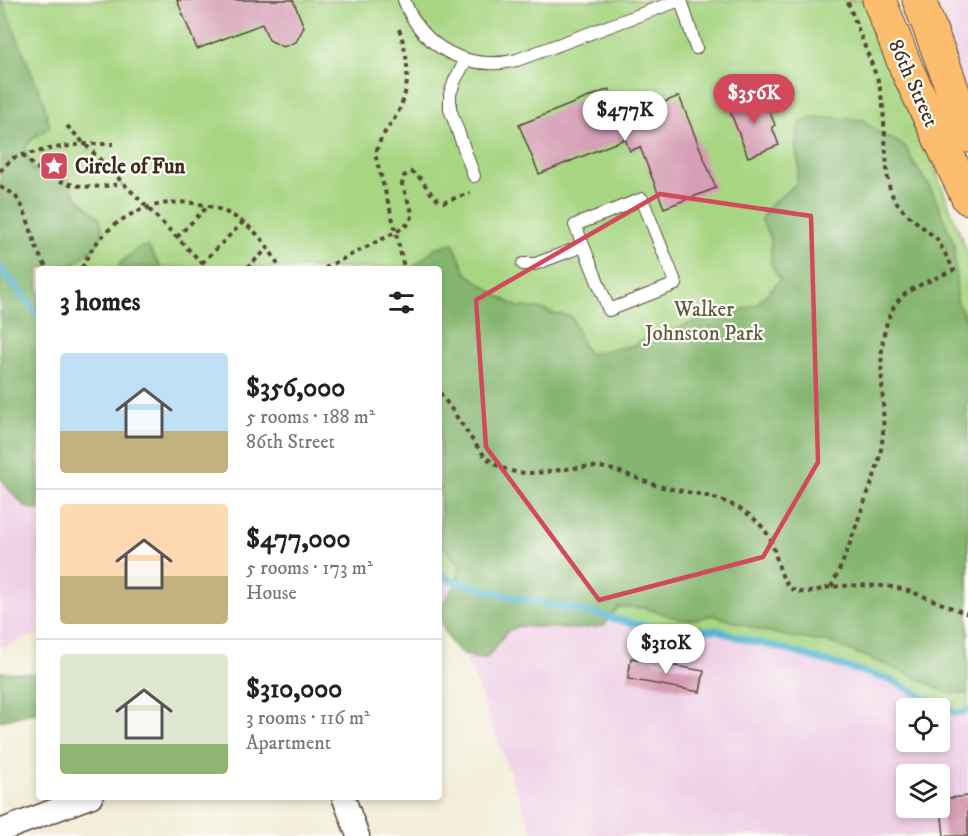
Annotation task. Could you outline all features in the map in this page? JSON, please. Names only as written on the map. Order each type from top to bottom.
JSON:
[{"type":"main road","name":"86th Street","points":[[879,0],[907,70],[968,198]]},
{"type":"main road","name":"86th Street","points":[[919,0],[968,136]]},
{"type":"street","points":[[0,831],[81,800]]},
{"type":"street","points":[[344,800],[358,836]]},
{"type":"lane","points":[[404,0],[417,27],[432,42],[466,60],[484,63],[501,64],[517,60],[681,0],[696,48]]},
{"type":"lane","points":[[466,60],[450,94],[450,109],[474,176]]},
{"type":"lane","points":[[642,199],[676,284],[609,310],[583,246],[575,225],[642,199]]},
{"type":"lane","points":[[523,264],[535,264],[583,246]]},
{"type":"path","points":[[831,587],[841,568],[881,448],[883,396],[881,361],[883,333],[888,318],[896,302],[908,292],[954,270],[937,239],[909,216],[893,197],[888,183],[884,117],[879,83],[847,0]]},
{"type":"path","points":[[397,23],[406,54],[406,84],[397,113],[379,143],[376,158],[404,266]]},
{"type":"path","points":[[67,126],[205,266]]},
{"type":"path","points":[[0,171],[13,159],[23,155],[85,144],[114,144]]},
{"type":"path","points":[[23,155],[44,174],[72,185],[106,187],[123,183]]},
{"type":"path","points":[[329,266],[408,224],[413,215],[402,184],[404,176],[411,172],[418,175],[433,196],[444,202],[479,189]]},
{"type":"path","points":[[0,187],[17,198],[39,256],[46,266]]},
{"type":"path","points":[[83,266],[87,256],[115,225],[147,208],[179,201],[208,206],[226,212],[243,222],[264,242],[278,266]]},
{"type":"path","points":[[177,237],[208,206]]},
{"type":"path","points":[[202,262],[243,222]]},
{"type":"path","points":[[249,266],[268,248]]},
{"type":"path","points":[[442,396],[480,450],[492,463],[510,470],[530,473],[578,467],[600,468],[655,485],[716,498],[733,505],[752,518],[766,532],[773,545],[784,581],[800,592],[831,587],[892,587],[906,590],[968,614]]},
{"type":"highlighted area","points":[[660,194],[811,216],[818,462],[763,557],[599,600],[486,447],[476,300]]},
{"type":"shaded area","points":[[919,0],[968,0],[968,136]]},
{"type":"shaded area","points":[[0,374],[36,470],[36,634],[0,648]]},
{"type":"shaded area","points":[[442,574],[450,580],[661,630],[717,630],[891,680],[926,698],[896,698],[896,752],[950,752],[950,710],[955,713],[968,711],[968,836],[534,836],[442,594]]},
{"type":"green space","name":"Walker Johnston Park","points":[[0,0],[867,0],[968,255],[968,711],[955,713],[950,710],[950,698],[926,698],[891,680],[717,630],[661,630],[505,595],[450,580],[442,574],[442,266],[39,266]]},
{"type":"green space","points":[[0,0],[2,0],[44,103],[50,127],[33,138],[25,148],[33,171],[42,164],[58,168],[69,181],[75,195],[100,219],[103,233],[96,246],[74,266],[36,266],[36,509],[26,507],[6,486],[0,475]]},
{"type":"green space","points":[[827,117],[863,120],[879,133],[905,146],[937,202],[954,244],[957,301],[968,324],[968,694],[948,693],[899,670],[831,643],[790,637],[713,615],[698,619],[680,619],[645,608],[618,607],[604,626],[575,629],[518,626],[506,632],[487,658],[474,658],[464,654],[452,644],[442,622],[442,603],[454,588],[461,567],[442,545],[442,266],[415,266],[435,248],[453,243],[466,273],[500,297],[518,307],[538,308],[555,314],[571,316],[583,346],[589,354],[634,345],[655,332],[667,332],[694,322],[731,314],[757,304],[780,280],[771,264],[771,239],[761,219],[770,205],[796,184],[799,165],[795,146],[800,123]]},
{"type":"green space","points":[[148,246],[160,266],[119,266],[120,263],[139,248]]},
{"type":"green space","points":[[0,672],[36,674],[36,712],[0,721]]},
{"type":"building","points":[[177,0],[293,0],[304,27],[296,42],[283,47],[269,40],[262,24],[197,49]]},
{"type":"building","points":[[609,89],[617,108],[628,104],[632,115],[679,96],[716,188],[664,208],[640,147],[630,151],[625,139],[539,174],[519,125]]},
{"type":"building","points":[[762,93],[775,125],[772,127],[779,145],[748,157],[728,106]]},
{"type":"building","points":[[631,658],[704,671],[700,692],[628,679]]},
{"type":"building","points":[[968,796],[968,836],[944,836],[942,818],[950,818],[950,798]]},
{"type":"waterway","points":[[0,268],[36,311]]},
{"type":"waterway","points":[[442,574],[450,580],[505,595],[661,630],[717,630],[891,680],[955,713],[968,711]]},
{"type":"place","name":"Circle of Fun","points":[[54,166]]}]
